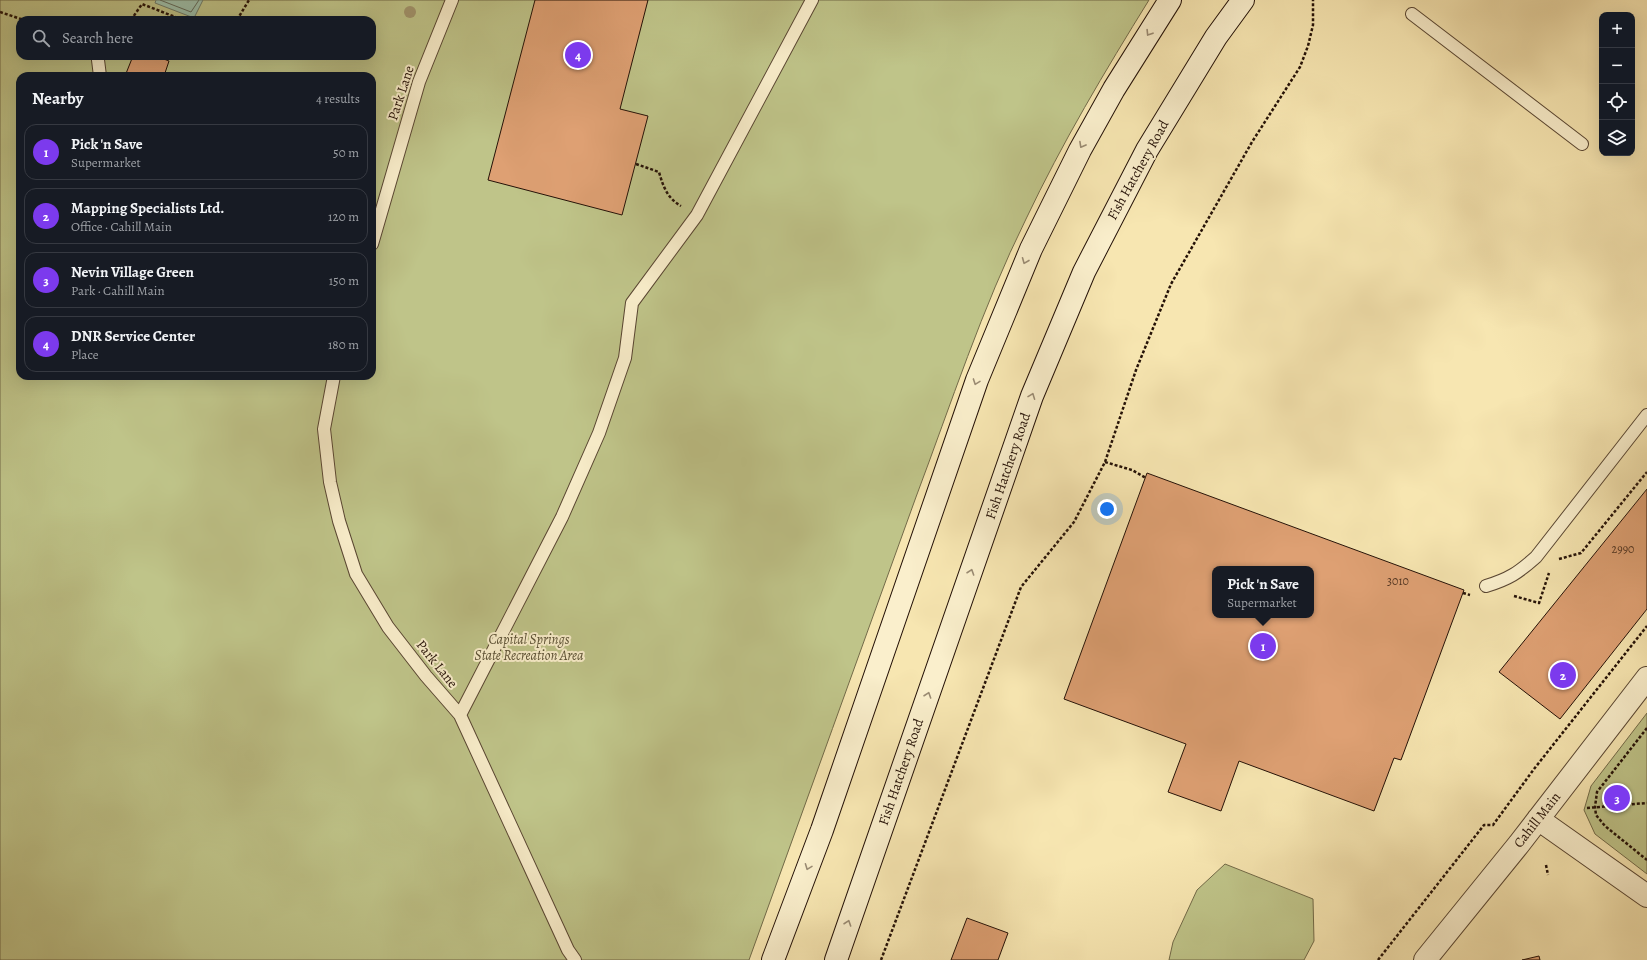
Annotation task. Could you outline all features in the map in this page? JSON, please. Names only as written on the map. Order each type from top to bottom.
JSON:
[{"type":"main road","points":[[773,960],[822,830],[977,380],[1031,249],[1080,150],[1114,89],[1170,0]]},
{"type":"main road","name":"Fish Hatchery Road","points":[[836,960],[1032,396],[1084,272],[1147,150],[1216,37],[1243,0]]},
{"type":"main road","name":"Cahill Main","points":[[1425,960],[1538,819],[1647,678]]},
{"type":"main road","points":[[1538,819],[1647,896]]},
{"type":"lane","name":"Park Lane","points":[[376,230],[419,82],[452,0]]},
{"type":"lane","points":[[460,715],[562,517],[599,433],[626,358],[632,304],[697,215],[812,0]]},
{"type":"lane","points":[[1412,14],[1582,144]]},
{"type":"lane","points":[[98,60],[100,72]]},
{"type":"lane","name":"Park Lane","points":[[333,380],[324,429],[330,482],[337,515],[356,574],[388,628],[426,676],[460,715],[568,950],[575,960]]},
{"type":"lane","points":[[1486,586],[1506,580],[1519,572],[1536,557],[1647,415]]},
{"type":"path","points":[[240,16],[249,0]]},
{"type":"path","points":[[880,960],[1021,587],[1074,522],[1105,462],[1136,370],[1171,284],[1248,148],[1300,67],[1308,46],[1313,25],[1313,0]]},
{"type":"path","points":[[134,16],[142,4],[172,16]]},
{"type":"path","points":[[0,12],[16,17]]},
{"type":"path","points":[[636,164],[659,172],[665,191],[673,202],[697,215]]},
{"type":"path","points":[[1105,462],[1132,470],[1146,478]]},
{"type":"path","points":[[1378,960],[1484,825],[1493,825],[1534,769],[1647,626]]},
{"type":"path","points":[[1647,728],[1597,792],[1595,807],[1596,815],[1605,826],[1647,860]]},
{"type":"path","points":[[1587,808],[1647,803]]},
{"type":"path","points":[[1546,865],[1548,875]]},
{"type":"green space","name":"Capital Springs State Recreation Area","points":[[0,0],[1149,0],[1100,80],[1069,135],[1026,219],[995,287],[916,497],[749,960],[0,960]]},
{"type":"green space","points":[[1647,713],[1647,874],[1595,834],[1584,810],[1591,786]]},
{"type":"green space","points":[[1225,864],[1313,899],[1314,941],[1304,960],[1169,960],[1173,942],[1197,890]]},
{"type":"water","points":[[156,0],[203,0],[195,16],[189,16],[155,3]]},
{"type":"building","points":[[535,0],[648,0],[620,109],[648,116],[622,215],[488,180]]},
{"type":"building","points":[[131,60],[169,61],[165,72],[127,72]]},
{"type":"building","points":[[1147,473],[1464,590],[1401,760],[1394,758],[1374,811],[1239,761],[1221,811],[1168,792],[1186,744],[1064,699]]},
{"type":"building","points":[[1647,489],[1647,609],[1560,719],[1499,672]]},
{"type":"building","points":[[967,918],[1008,933],[998,960],[951,960]]},
{"type":"building","points":[[1539,956],[1540,960],[1522,960]]},
{"type":"place","name":"DNR Service Center","points":[[578,55]]},
{"type":"place","name":"Pick 'n Save","points":[[1263,646]]},
{"type":"place","name":"Mapping Specialists Ltd.","points":[[1563,675]]},
{"type":"place","name":"Nevin Village Green","points":[[1617,798]]}]
